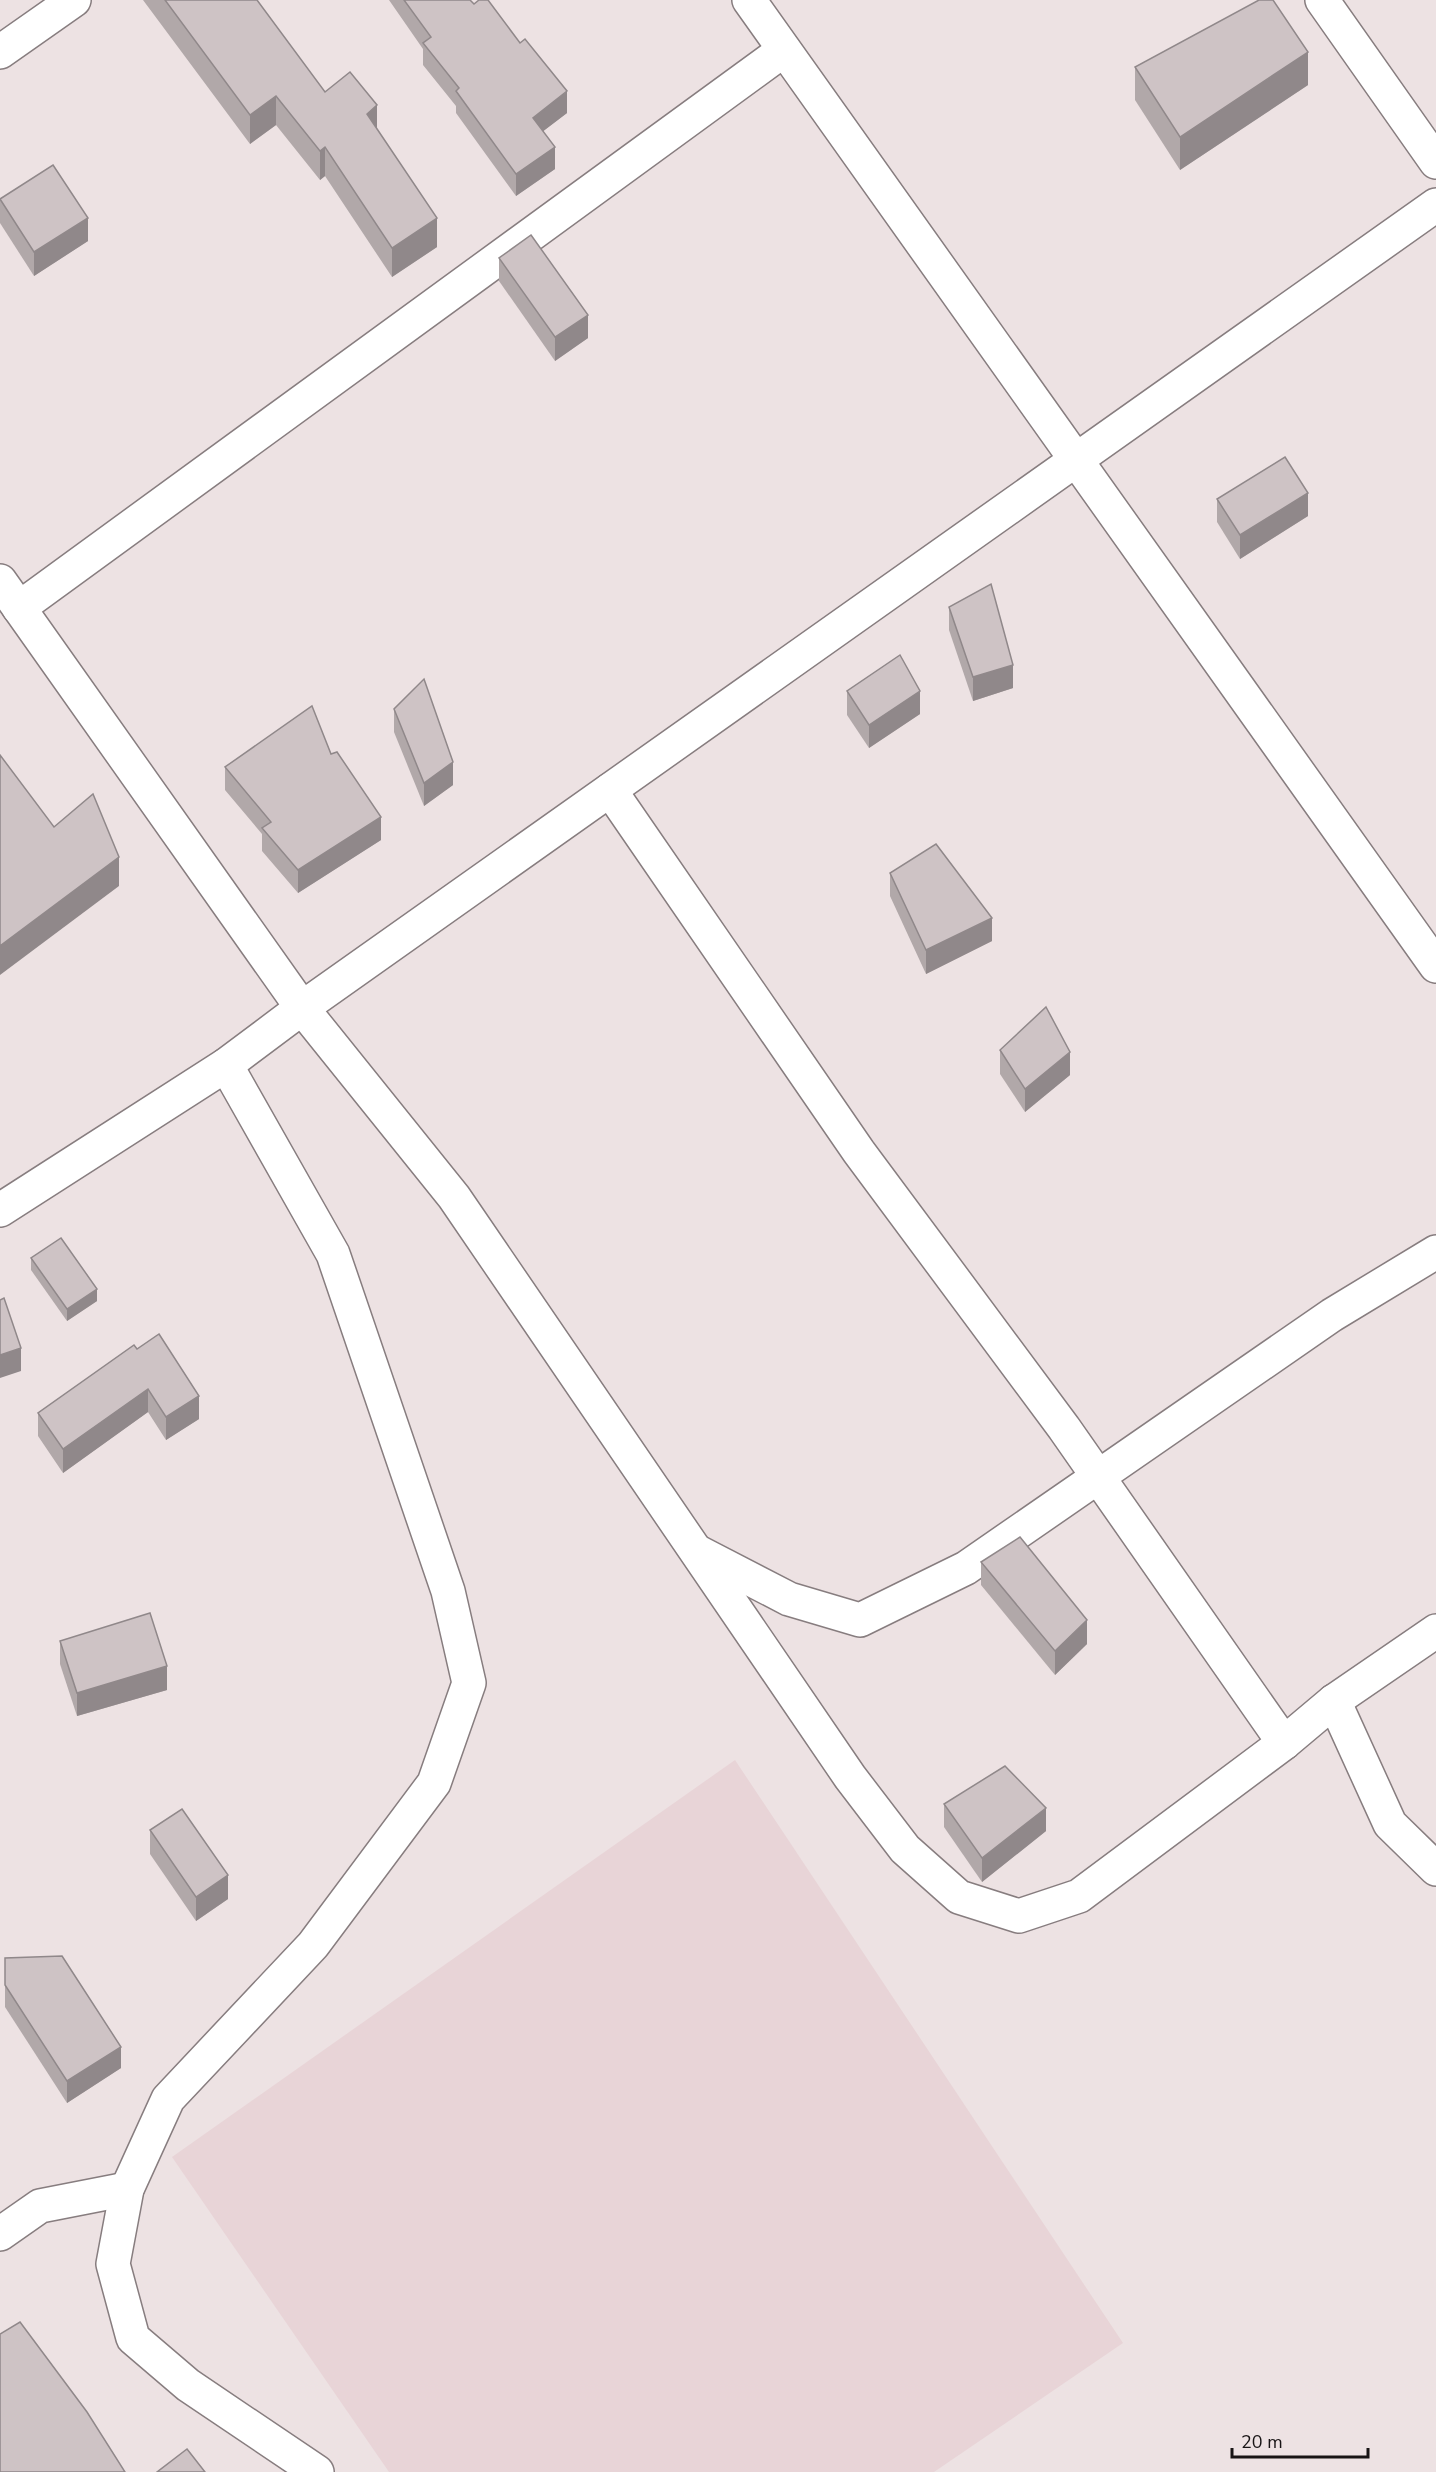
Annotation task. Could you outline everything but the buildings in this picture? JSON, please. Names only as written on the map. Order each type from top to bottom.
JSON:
[{"type":"street","points":[[0,52],[74,0]]},
{"type":"street","points":[[749,0],[1436,966]]},
{"type":"street","points":[[1322,0],[1436,162]]},
{"type":"street","points":[[20,608],[784,50]]},
{"type":"street","points":[[0,1210],[226,1065],[302,1008],[1436,205]]},
{"type":"street","points":[[0,581],[302,1008],[454,1197],[850,1777],[905,1849],[959,1897],[1019,1916],[1079,1896],[1284,1743],[1334,1701],[1436,1631]]},
{"type":"street","points":[[610,790],[859,1152],[1098,1476],[1284,1743]]},
{"type":"street","points":[[226,1065],[333,1254],[448,1591],[469,1683],[434,1783],[313,1945],[168,2099],[127,2189],[113,2265],[133,2338],[188,2385],[317,2472]]},
{"type":"street","points":[[696,1552],[789,1599],[860,1620],[966,1568],[1332,1316],[1436,1252]]},
{"type":"street","points":[[1334,1701],[1390,1824],[1436,1869]]},
{"type":"street","points":[[0,2234],[40,2206],[127,2189]]},
{"type":"shaded area","points":[[735,1760],[1123,2343],[934,2472],[389,2472],[172,2157]]}]
